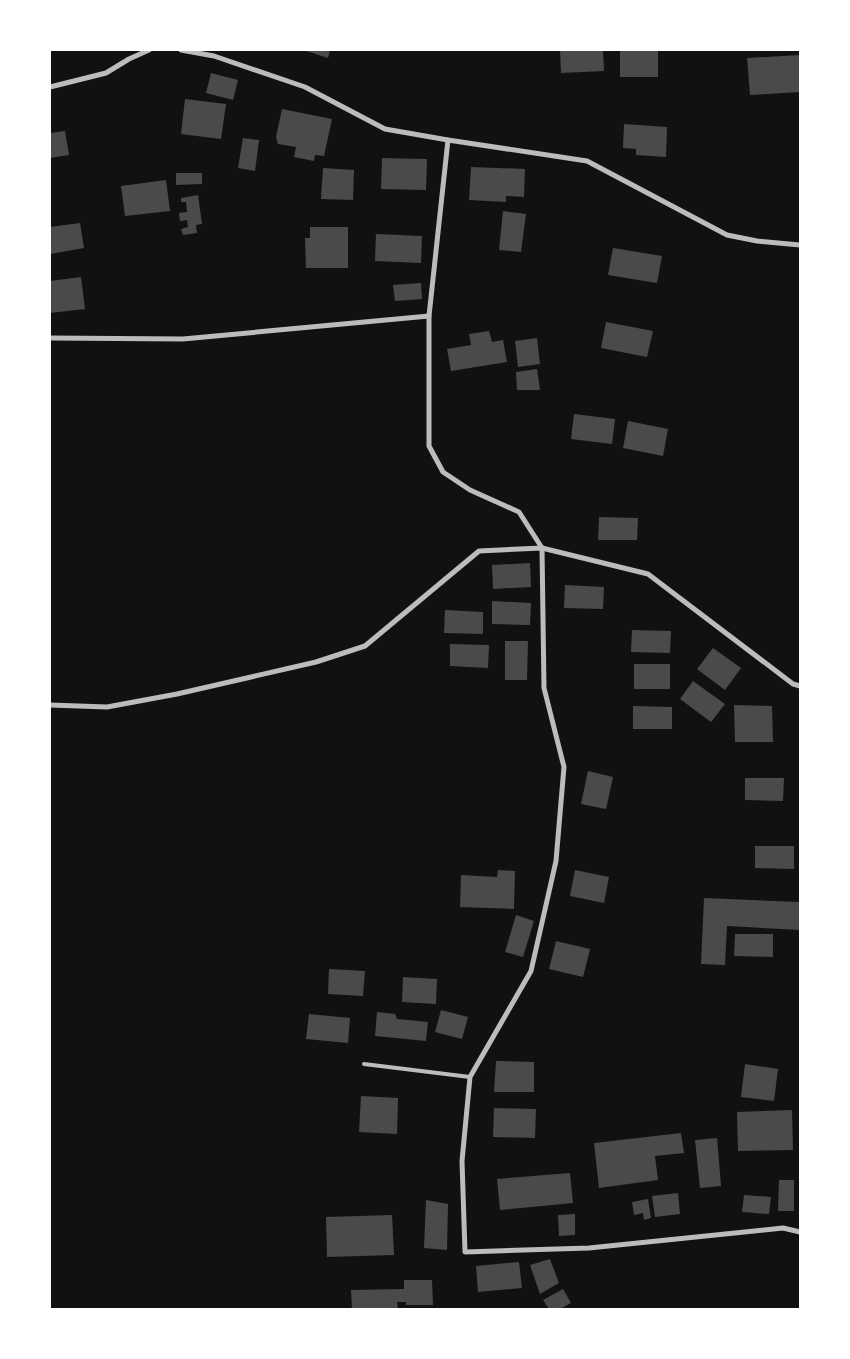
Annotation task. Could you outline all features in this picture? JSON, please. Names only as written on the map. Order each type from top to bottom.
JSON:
[{"type":"street","points":[[50,87],[106,73],[149,50]]},
{"type":"street","points":[[181,50],[214,56],[305,88],[385,129],[587,161],[727,235],[800,246]]},
{"type":"street","points":[[448,140],[429,316],[429,446],[443,472],[470,490],[520,512],[542,548],[544,688],[564,768],[556,861],[531,971],[470,1077],[462,1161],[465,1252],[589,1248],[783,1228],[800,1232]]},
{"type":"street","points":[[50,338],[183,339],[429,316]]},
{"type":"street","points":[[50,705],[107,707],[177,694],[316,662],[365,646],[479,551],[542,548],[648,574],[793,684],[800,686]]},
{"type":"lane","points":[[364,1064],[470,1077]]},
{"type":"building","points":[[303,50],[330,50],[328,58]]},
{"type":"building","points":[[560,50],[603,50],[604,71],[561,73]]},
{"type":"building","points":[[620,50],[658,50],[658,77],[620,77]]},
{"type":"building","points":[[800,55],[800,92],[750,95],[747,58]]},
{"type":"building","points":[[211,73],[238,80],[233,100],[206,93]]},
{"type":"building","points":[[185,99],[226,104],[221,139],[181,134]]},
{"type":"building","points":[[282,109],[332,119],[324,156],[315,155],[314,161],[294,157],[296,147],[278,144],[276,137]]},
{"type":"building","points":[[624,124],[667,127],[666,157],[636,155],[636,149],[623,148]]},
{"type":"building","points":[[65,131],[69,155],[50,158],[50,133]]},
{"type":"building","points":[[243,138],[259,140],[255,171],[238,168]]},
{"type":"building","points":[[382,158],[427,159],[426,190],[381,189]]},
{"type":"building","points":[[471,167],[525,169],[524,197],[506,196],[506,202],[469,200]]},
{"type":"building","points":[[323,168],[354,170],[353,200],[321,199]]},
{"type":"building","points":[[176,173],[202,173],[202,184],[176,185]]},
{"type":"building","points":[[166,180],[170,211],[125,216],[121,186]]},
{"type":"building","points":[[198,195],[202,224],[196,225],[197,233],[183,235],[181,229],[188,227],[187,220],[180,221],[179,213],[187,212],[186,202],[181,202],[181,198]]},
{"type":"building","points":[[503,211],[526,214],[521,252],[499,250]]},
{"type":"building","points":[[80,223],[84,248],[50,254],[50,227]]},
{"type":"building","points":[[310,227],[348,227],[348,268],[306,268],[305,238],[310,238]]},
{"type":"building","points":[[376,234],[422,236],[421,263],[375,261]]},
{"type":"building","points":[[613,248],[662,256],[657,283],[608,275]]},
{"type":"building","points":[[81,277],[85,309],[50,313],[50,281]]},
{"type":"building","points":[[421,283],[422,299],[395,301],[393,285]]},
{"type":"building","points":[[606,322],[653,331],[647,357],[601,348]]},
{"type":"building","points":[[489,331],[492,342],[503,340],[507,362],[451,371],[447,349],[471,345],[469,334]]},
{"type":"building","points":[[537,338],[540,364],[518,367],[515,341]]},
{"type":"building","points":[[537,369],[540,390],[517,390],[516,372]]},
{"type":"building","points":[[574,414],[615,419],[612,444],[571,439]]},
{"type":"building","points":[[628,421],[668,429],[663,456],[623,448]]},
{"type":"building","points":[[599,517],[638,518],[637,540],[598,540]]},
{"type":"building","points":[[530,563],[531,587],[493,589],[492,565]]},
{"type":"building","points":[[565,585],[604,587],[603,609],[564,608]]},
{"type":"building","points":[[492,601],[531,603],[530,625],[492,624]]},
{"type":"building","points":[[445,610],[483,612],[483,634],[444,633]]},
{"type":"building","points":[[632,630],[671,631],[670,653],[631,652]]},
{"type":"building","points":[[505,641],[528,641],[527,680],[505,680]]},
{"type":"building","points":[[450,644],[489,645],[488,668],[450,666]]},
{"type":"building","points":[[713,648],[741,668],[725,690],[697,669]]},
{"type":"building","points":[[634,664],[670,664],[670,689],[634,689]]},
{"type":"building","points":[[693,681],[725,704],[711,722],[680,699]]},
{"type":"building","points":[[734,705],[772,706],[773,742],[735,742]]},
{"type":"building","points":[[633,706],[672,707],[672,729],[633,729]]},
{"type":"building","points":[[588,771],[613,777],[606,809],[581,804]]},
{"type":"building","points":[[745,778],[784,778],[783,801],[745,800]]},
{"type":"building","points":[[755,846],[794,846],[794,869],[755,868]]},
{"type":"building","points":[[498,870],[515,871],[514,909],[460,907],[461,875],[497,877]]},
{"type":"building","points":[[575,870],[609,877],[604,903],[570,896]]},
{"type":"building","points":[[704,898],[800,902],[800,930],[727,926],[725,965],[701,964]]},
{"type":"building","points":[[516,915],[534,921],[523,957],[505,952]]},
{"type":"building","points":[[735,934],[773,934],[773,957],[734,956]]},
{"type":"building","points":[[556,941],[590,949],[583,977],[549,969]]},
{"type":"building","points":[[329,969],[365,971],[363,996],[328,994]]},
{"type":"building","points":[[403,977],[437,979],[436,1004],[402,1002]]},
{"type":"building","points":[[441,1010],[468,1017],[462,1039],[435,1032]]},
{"type":"building","points":[[377,1012],[395,1014],[397,1019],[428,1022],[426,1041],[375,1036]]},
{"type":"building","points":[[309,1014],[350,1018],[348,1043],[306,1039]]},
{"type":"building","points":[[496,1061],[534,1062],[534,1092],[494,1092]]},
{"type":"building","points":[[745,1064],[778,1069],[774,1101],[741,1097]]},
{"type":"building","points":[[361,1096],[398,1098],[397,1134],[359,1132]]},
{"type":"building","points":[[494,1108],[536,1109],[535,1138],[493,1137]]},
{"type":"building","points":[[792,1110],[793,1150],[738,1151],[737,1112]]},
{"type":"building","points":[[681,1133],[684,1153],[655,1156],[658,1180],[599,1188],[594,1143]]},
{"type":"building","points":[[717,1138],[721,1186],[700,1188],[695,1140]]},
{"type":"building","points":[[570,1173],[573,1203],[500,1210],[497,1179]]},
{"type":"building","points":[[779,1180],[794,1180],[794,1211],[778,1211]]},
{"type":"building","points":[[678,1193],[680,1214],[655,1217],[652,1196]]},
{"type":"building","points":[[744,1195],[771,1197],[769,1214],[742,1212]]},
{"type":"building","points":[[648,1199],[651,1218],[644,1220],[643,1213],[634,1215],[632,1202]]},
{"type":"building","points":[[426,1200],[448,1204],[447,1250],[424,1248]]},
{"type":"building","points":[[575,1214],[575,1235],[559,1236],[558,1215]]},
{"type":"building","points":[[392,1215],[394,1255],[327,1257],[326,1217]]},
{"type":"building","points":[[550,1259],[559,1283],[540,1294],[530,1265]]},
{"type":"building","points":[[519,1262],[522,1288],[478,1292],[476,1266]]},
{"type":"building","points":[[404,1280],[432,1280],[433,1305],[406,1305],[406,1302],[397,1302],[398,1309],[352,1309],[351,1290],[404,1289]]},
{"type":"building","points":[[563,1289],[571,1303],[560,1309],[549,1309],[543,1300]]}]
